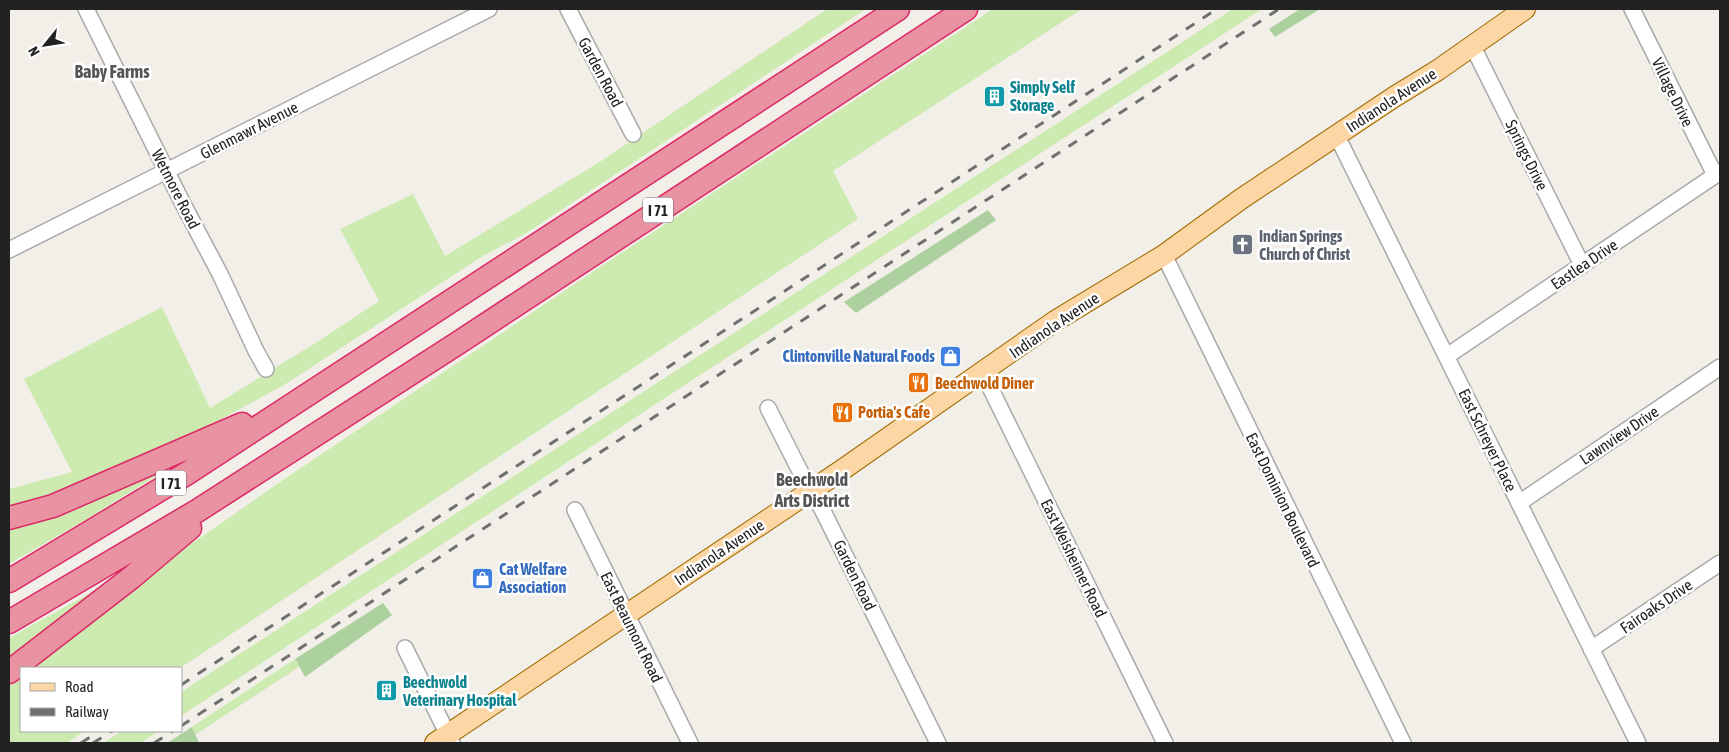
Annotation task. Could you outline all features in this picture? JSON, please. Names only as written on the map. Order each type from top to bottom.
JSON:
[{"type":"highway","name":"I 71","points":[[9,581],[186,474],[898,9]]},
{"type":"highway","name":"I 71","points":[[9,622],[198,511],[458,343],[966,9]]},
{"type":"highway","points":[[9,518],[62,502],[230,430],[330,381]]},
{"type":"highway","points":[[9,672],[132,577],[246,480]]},
{"type":"main road","name":"Indianola Avenue","points":[[445,740],[983,373],[1055,321],[1164,256],[1241,199],[1444,66],[1525,9]]},
{"type":"street","name":"Wetmore Road","points":[[86,9],[266,369]]},
{"type":"street","name":"Glenmawr Avenue","points":[[9,250],[489,9]]},
{"type":"street","name":"Garden Road","points":[[568,9],[634,134]]},
{"type":"street","name":"Village Drive","points":[[1632,9],[1718,174]]},
{"type":"street","name":"Springs Drive","points":[[1472,45],[1582,266]]},
{"type":"street","name":"East Schreyer Place","points":[[1337,136],[1638,743]]},
{"type":"street","name":"Eastlea Drive","points":[[1447,356],[1718,174]]},
{"type":"street","name":"East Dominion Boulevard","points":[[1164,256],[1403,743]]},
{"type":"street","name":"Lawnview Drive","points":[[1519,504],[1720,367]]},
{"type":"street","name":"East Weisheimer Road","points":[[983,373],[1165,743]]},
{"type":"street","name":"Garden Road","points":[[768,408],[801,473],[812,490],[938,743]]},
{"type":"street","name":"East Beaumont Road","points":[[574,510],[690,743]]},
{"type":"street","name":"Fairoaks Drive","points":[[1591,649],[1720,563]]},
{"type":"street","points":[[405,648],[445,740]]},
{"type":"green space","points":[[827,9],[866,9],[525,234],[483,256],[284,385],[124,469],[9,512],[9,489],[72,472],[24,379],[162,307],[210,408],[379,301],[340,229],[413,194],[445,256],[601,161]]},
{"type":"green space","points":[[993,9],[1082,9],[833,171],[858,219],[182,667],[28,667],[164,563],[280,482],[594,271]]},
{"type":"green space","points":[[1233,9],[1262,9],[182,715],[182,691]]},
{"type":"green space","points":[[1300,9],[1320,9],[1275,37],[1269,29]]},
{"type":"green space","points":[[988,210],[996,220],[856,313],[844,302]]},
{"type":"green space","points":[[177,463],[82,522],[9,564],[9,527]]},
{"type":"green space","points":[[101,587],[9,662],[9,638]]},
{"type":"green space","points":[[383,603],[392,615],[305,677],[295,659]]},
{"type":"green space","points":[[295,659],[299,667],[195,735],[192,727]]},
{"type":"green space","points":[[20,674],[20,732],[84,732],[67,743],[9,743],[9,683]]},
{"type":"green space","points":[[192,727],[199,743],[167,743]]},
{"type":"green space","points":[[120,732],[157,732],[140,743],[103,743]]},
{"type":"railway","points":[[182,684],[1217,9]]},
{"type":"railway","points":[[182,725],[1279,9]]},
{"type":"railway","points":[[81,743],[98,732]]},
{"type":"railway","points":[[93,743],[110,732]]},
{"type":"railway","points":[[154,743],[171,732]]},
{"type":"place","name":"Simply Self Storage","points":[[994,96]]},
{"type":"place","name":"Indian Springs Church of Christ","points":[[1243,245]]},
{"type":"place","name":"Clintonville Natural Foods","points":[[951,356]]},
{"type":"place","name":"Beechwold Diner","points":[[919,383]]},
{"type":"place","name":"Portia's Cafe","points":[[842,412]]},
{"type":"place","name":"Cat Welfare Association","points":[[483,578]]},
{"type":"place","name":"Beechwold Veterinary Hospital","points":[[387,691]]},
{"type":"district","name":"Baby Farms","points":[[112,71]]},
{"type":"district","name":"Beechwold Arts District","points":[[812,489]]}]
